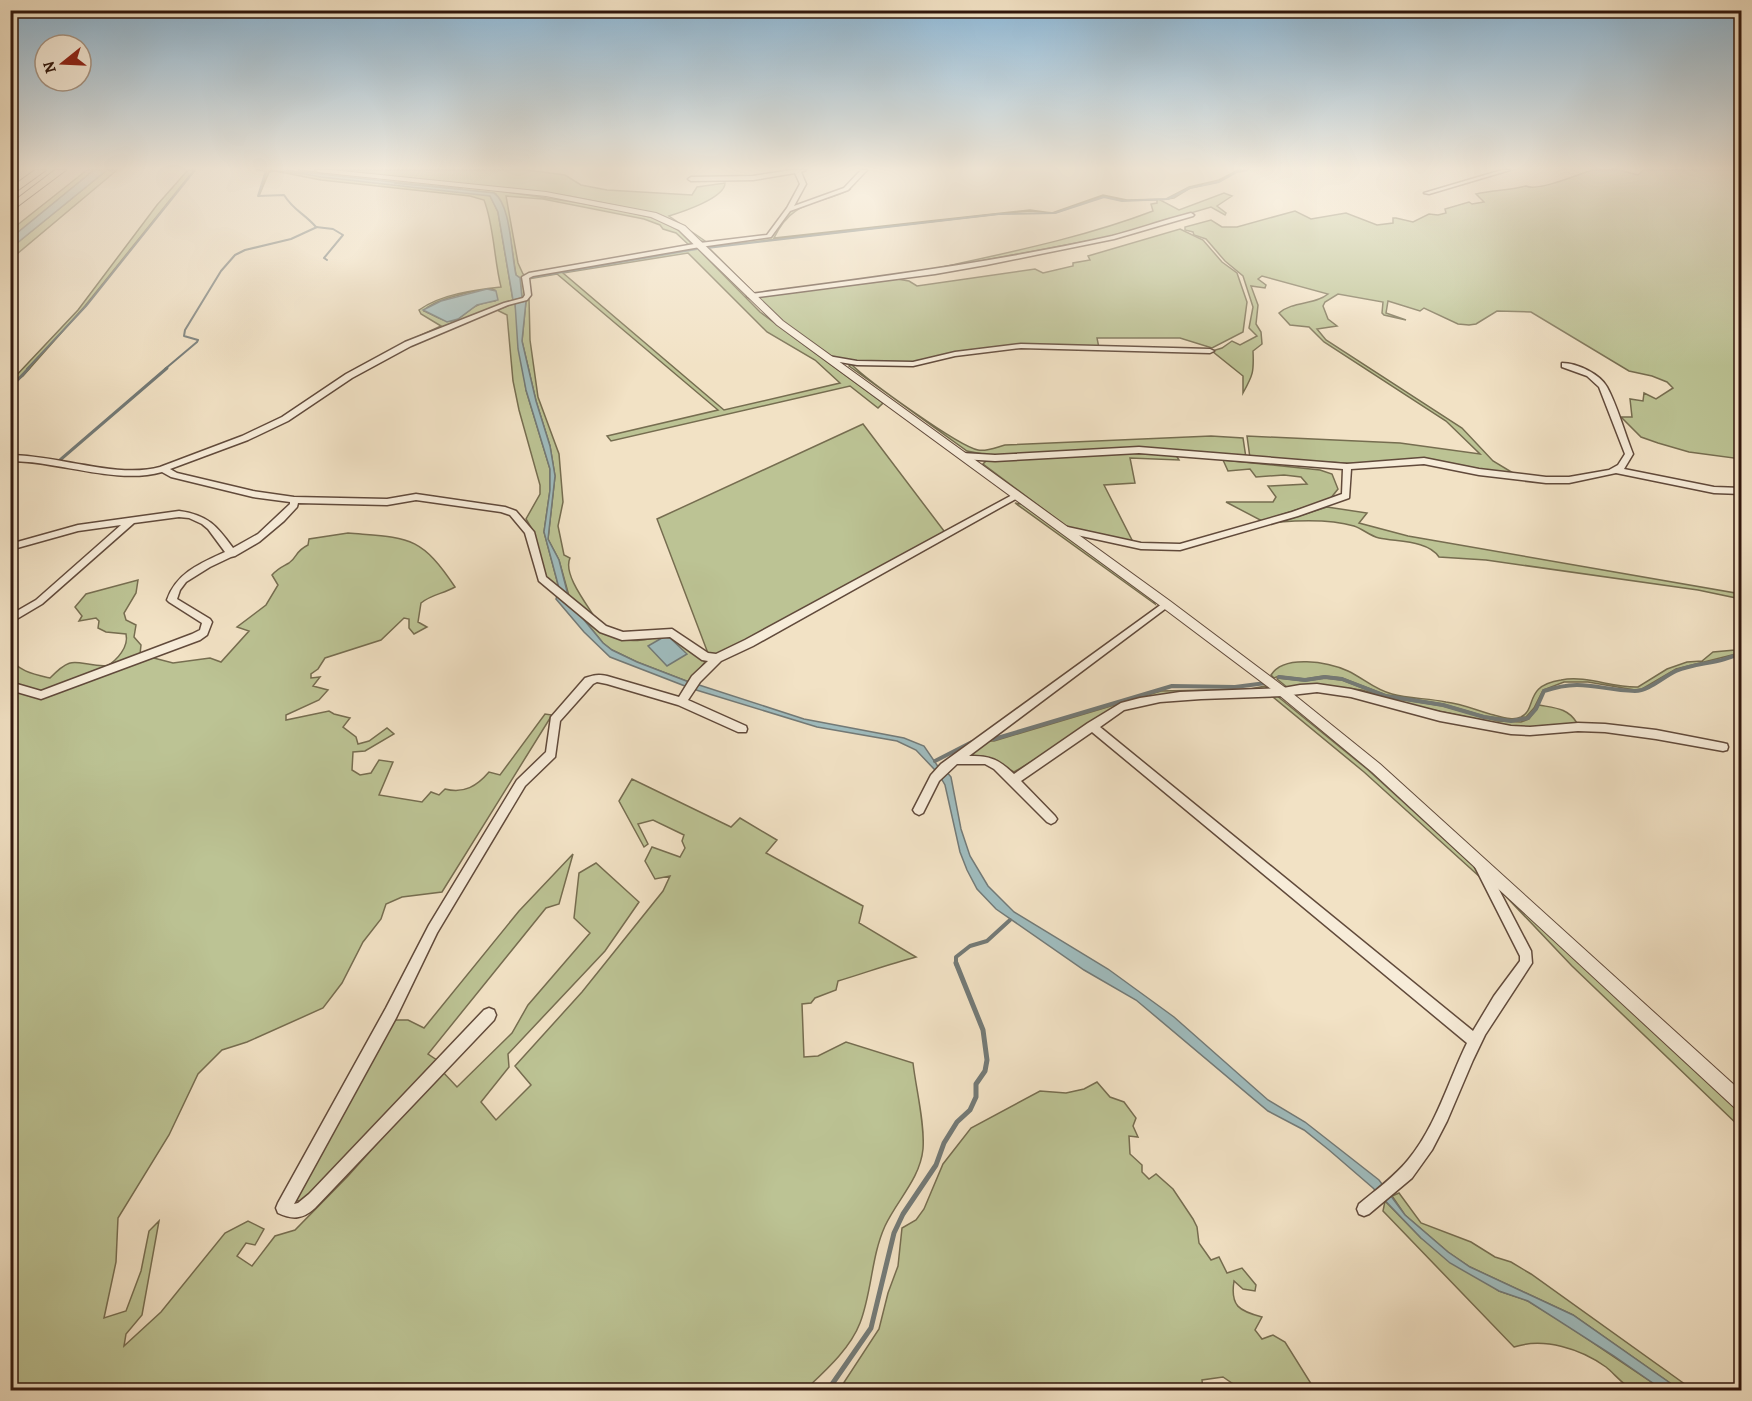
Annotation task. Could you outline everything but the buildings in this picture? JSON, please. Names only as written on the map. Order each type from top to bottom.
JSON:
[{"type":"street","points":[[690,235],[772,317],[1166,604],[1283,692],[1376,768],[1742,1103]]},
{"type":"street","points":[[10,458],[121,473],[149,473],[164,469],[244,438],[285,419],[349,376],[408,344],[525,299],[528,295],[525,278],[531,274],[769,235]]},
{"type":"street","points":[[750,296],[934,272],[1120,235]]},
{"type":"street","points":[[828,358],[857,363],[913,364],[955,354],[1021,346],[1210,351]]},
{"type":"street","points":[[962,456],[995,458],[1139,450],[1347,467],[1424,461],[1479,472],[1546,480],[1569,480],[1621,467],[1629,454],[1603,386],[1590,374],[1565,365]]},
{"type":"street","points":[[1063,529],[1133,545],[1180,547],[1295,514],[1346,496],[1347,467]]},
{"type":"street","points":[[164,469],[174,475],[253,494],[294,500],[387,501],[416,497],[502,509],[513,513],[529,532],[543,579],[603,629],[622,636],[672,633],[706,657],[717,658]]},
{"type":"street","points":[[1615,470],[1691,486],[1742,491]]},
{"type":"street","points":[[683,698],[696,679],[717,658],[749,644],[1017,496]]},
{"type":"street","points":[[11,686],[41,695],[196,638],[204,632],[207,622],[172,600],[172,595],[181,582],[191,573],[232,554],[259,538],[294,505],[294,500]]},
{"type":"street","points":[[10,547],[78,528],[179,514],[195,515],[206,520],[232,554]]},
{"type":"street","points":[[10,620],[39,602],[132,520]]},
{"type":"street","points":[[919,810],[935,778],[945,767],[1166,604]]},
{"type":"street","points":[[489,1015],[318,1196],[300,1212],[290,1212],[283,1208],[391,1013],[433,929],[521,783],[551,754],[555,720],[589,681],[596,678],[683,698],[742,729]]},
{"type":"street","points":[[1014,780],[1122,707],[1149,699],[1283,692],[1300,688],[1361,693],[1423,713],[1521,732],[1588,727],[1660,735],[1724,747]]},
{"type":"street","points":[[1092,726],[1474,1041]]},
{"type":"street","points":[[956,760],[986,760],[998,766],[1051,819]]},
{"type":"street","points":[[1364,1209],[1397,1182],[1418,1160],[1436,1130],[1474,1041],[1492,1010],[1526,963],[1526,955],[1494,896],[1480,862]]},
{"type":"green space","points":[[27,235],[39,235],[11,259],[11,248]]},
{"type":"green space","points":[[134,235],[142,235],[85,306],[23,376],[15,382],[11,381],[78,310]]},
{"type":"green space","points":[[492,235],[502,235],[513,300],[404,343],[441,326],[421,314],[419,310],[437,300],[458,294],[501,287]],"holes":[[[491,289],[495,290],[495,301],[478,305],[451,321],[424,311],[435,303],[455,296]]]},
{"type":"green space","points":[[510,235],[513,235],[518,263],[525,275],[525,296],[522,298],[520,278],[516,275]]},
{"type":"green space","points":[[679,235],[683,235],[693,245],[689,245]]},
{"type":"green space","points":[[692,235],[697,235],[708,243]]},
{"type":"green space","points":[[769,235],[775,235],[774,238],[810,235],[708,247],[754,293],[704,246],[765,238]]},
{"type":"green space","points":[[1075,235],[1115,235],[916,273]]},
{"type":"green space","points":[[1158,235],[1193,235],[1203,240],[1222,262],[1237,273],[1247,302],[1243,332],[1212,348],[1180,338],[1097,338],[1099,348],[1017,345],[916,362],[854,361],[831,358],[774,316],[758,297],[897,279],[909,281],[917,286],[1035,269],[1043,273],[1090,260],[1088,256]]},
{"type":"green space","points":[[1195,235],[1741,235],[1741,459],[1689,452],[1641,437],[1621,417],[1632,417],[1630,399],[1643,401],[1644,393],[1656,399],[1673,388],[1667,382],[1652,376],[1629,371],[1531,312],[1497,311],[1476,324],[1469,325],[1458,324],[1424,308],[1420,311],[1388,301],[1386,313],[1406,320],[1384,315],[1382,313],[1383,302],[1338,294],[1325,302],[1323,306],[1328,319],[1337,326],[1317,329],[1326,340],[1462,428],[1493,461],[1518,476],[1435,461],[1362,464],[1250,458],[1247,436],[1400,443],[1480,454],[1446,421],[1324,342],[1309,327],[1290,325],[1279,313],[1328,294],[1262,276],[1258,279],[1266,285],[1265,288],[1251,286],[1258,305],[1256,324],[1261,332],[1262,344],[1253,351],[1252,373],[1243,393],[1243,376],[1212,351],[1232,341],[1240,345],[1257,336],[1249,328],[1253,307],[1243,276],[1225,261],[1206,239]]},
{"type":"green space","points":[[696,247],[760,312],[883,403],[878,408],[850,386],[611,441],[607,436],[718,410],[557,274],[528,279]],"holes":[[[688,253],[767,332],[815,360],[840,383],[724,410],[563,273]]]},
{"type":"green space","points":[[529,298],[530,340],[538,397],[559,454],[563,502],[558,526],[564,555],[570,558],[570,573],[573,582],[599,624],[569,596],[559,560],[548,539],[555,476],[550,446],[536,401],[522,341],[526,301]]},
{"type":"green space","points":[[515,303],[526,390],[550,469],[550,490],[544,532],[559,588],[544,577],[532,529],[526,519],[540,494],[540,485],[513,381],[507,315],[497,310]]},
{"type":"green space","points":[[851,364],[890,395],[849,366]]},
{"type":"green space","points":[[901,404],[952,437],[978,450],[988,450],[1005,445],[1211,436],[1243,438],[1246,458],[1137,448],[993,456],[967,451]]},
{"type":"green space","points":[[863,424],[944,531],[947,531],[728,652],[709,656],[657,519]]},
{"type":"green space","points":[[1120,453],[1176,455],[1179,460],[1130,458],[1135,483],[1104,485],[1133,542],[1070,529],[983,464],[987,460]]},
{"type":"green space","points":[[1223,460],[1320,470],[1332,474],[1338,489],[1330,499],[1262,521],[1226,502],[1273,502],[1276,497],[1268,486],[1307,484],[1301,477],[1284,475],[1256,477],[1250,469],[1228,471]]},
{"type":"green space","points":[[1015,503],[1022,504],[1153,599],[1155,604]]},
{"type":"green space","points":[[1327,507],[1367,513],[1359,523],[1408,536],[1741,594],[1741,599],[1698,590],[1486,560],[1439,557],[1428,547],[1379,538],[1354,526],[1336,522],[1280,522]]},
{"type":"green space","points":[[348,533],[399,538],[410,542],[432,557],[455,587],[421,603],[418,622],[427,627],[414,634],[409,628],[409,619],[404,618],[381,640],[325,658],[318,669],[311,674],[311,678],[320,677],[313,686],[328,690],[319,700],[286,715],[286,720],[329,711],[350,718],[343,727],[356,737],[358,744],[369,741],[387,728],[394,734],[365,751],[353,752],[352,770],[360,775],[371,773],[379,760],[393,762],[379,795],[422,802],[431,792],[439,795],[445,789],[464,790],[480,781],[489,772],[500,775],[545,714],[552,715],[442,892],[402,897],[386,904],[381,919],[363,942],[342,983],[323,1008],[247,1042],[222,1050],[198,1074],[169,1135],[118,1218],[116,1262],[104,1318],[126,1311],[141,1271],[149,1231],[159,1221],[142,1315],[126,1334],[124,1346],[161,1312],[225,1233],[248,1221],[264,1229],[255,1245],[246,1243],[237,1256],[252,1266],[275,1236],[295,1230],[348,1176],[442,1071],[457,1087],[512,1033],[528,1005],[590,933],[574,918],[579,873],[596,863],[639,902],[605,951],[508,1054],[509,1067],[481,1102],[496,1120],[531,1085],[515,1066],[582,992],[663,891],[670,876],[655,879],[645,861],[652,847],[680,857],[685,848],[682,841],[684,835],[653,820],[638,824],[648,844],[644,847],[619,801],[632,779],[731,827],[740,818],[777,840],[766,853],[863,906],[859,923],[916,957],[838,981],[836,990],[815,998],[811,1003],[802,1004],[804,1057],[818,1056],[846,1042],[913,1063],[923,1139],[921,1160],[917,1170],[880,1238],[864,1311],[856,1333],[836,1359],[805,1390],[11,1390],[10,688],[40,697],[150,657],[173,663],[210,658],[221,662],[249,631],[237,627],[266,605],[278,585],[272,575],[292,561],[300,550],[308,545],[309,539]]},
{"type":"green space","points":[[138,580],[136,593],[124,613],[126,620],[136,625],[134,637],[141,645],[140,654],[42,693],[13,684],[10,656],[21,669],[50,678],[65,665],[71,663],[107,666],[115,660],[126,644],[126,634],[106,632],[98,628],[99,621],[96,618],[79,621],[82,616],[75,607],[86,594]]},
{"type":"green space","points":[[577,611],[606,634],[623,640],[642,640],[670,635],[705,662],[689,682],[637,662],[603,643]]},
{"type":"green space","points":[[1741,643],[1741,650],[1736,654],[1676,669],[1642,689],[1635,690],[1588,682],[1564,682],[1543,690],[1534,708],[1526,717],[1511,720],[1484,716],[1443,704],[1386,695],[1342,678],[1324,676],[1305,679],[1279,676],[1274,678],[1271,675],[1277,668],[1286,664],[1318,663],[1348,671],[1380,690],[1392,694],[1452,703],[1515,719],[1526,713],[1536,692],[1549,683],[1580,679],[1638,687],[1667,669],[1687,662],[1702,661],[1713,652],[1735,650]]},
{"type":"green space","points":[[1278,678],[1305,681],[1325,678],[1342,680],[1386,697],[1443,706],[1498,721],[1521,722],[1529,719],[1539,705],[1556,708],[1570,714],[1577,723],[1520,728],[1414,706],[1362,690],[1320,685],[1288,688]]},
{"type":"green space","points":[[1265,686],[1268,689],[1131,702],[1014,772],[986,757],[971,755],[986,741],[994,741],[1161,691],[1250,689]]},
{"type":"green space","points":[[1276,695],[1367,769],[1478,870],[1481,878],[1364,772],[1273,697]]},
{"type":"green space","points":[[573,854],[559,904],[546,908],[428,1054],[440,1062],[301,1203],[296,1199],[392,1020],[408,1020],[424,1028],[519,911]]},
{"type":"green space","points":[[1498,884],[1741,1111],[1741,1128],[1572,966],[1497,887]]},
{"type":"green space","points":[[1097,1082],[1110,1097],[1124,1102],[1136,1118],[1133,1126],[1138,1137],[1129,1136],[1130,1154],[1142,1165],[1142,1172],[1149,1179],[1156,1174],[1173,1189],[1193,1219],[1197,1227],[1199,1243],[1211,1260],[1219,1257],[1227,1273],[1242,1268],[1256,1285],[1255,1291],[1243,1289],[1234,1281],[1235,1302],[1242,1310],[1262,1317],[1255,1330],[1262,1339],[1273,1335],[1285,1342],[1315,1390],[1242,1390],[1223,1377],[1202,1380],[1203,1390],[839,1390],[879,1329],[898,1266],[902,1228],[916,1220],[924,1209],[943,1164],[971,1128],[1040,1091],[1066,1093],[1084,1089]]},
{"type":"green space","points":[[1399,1193],[1421,1223],[1471,1242],[1495,1257],[1511,1262],[1531,1274],[1693,1390],[1680,1390],[1573,1315],[1470,1267],[1448,1252],[1405,1215],[1392,1196]]},
{"type":"green space","points":[[1385,1201],[1421,1238],[1499,1291],[1528,1301],[1559,1320],[1663,1390],[1631,1389],[1606,1367],[1562,1346],[1538,1343],[1514,1347],[1383,1211]]},
{"type":"water","points":[[14,235],[27,235],[11,248],[11,238]]},
{"type":"water","points":[[502,235],[510,235],[516,275],[520,278],[522,298],[513,300]]},
{"type":"water","points":[[487,289],[496,291],[498,300],[477,305],[458,319],[447,322],[423,310],[441,301]]},
{"type":"water","points":[[526,301],[522,341],[536,401],[550,446],[555,476],[548,539],[559,560],[570,603],[603,643],[612,650],[689,682],[685,686],[610,657],[584,632],[556,599],[559,588],[544,532],[550,490],[550,469],[526,390],[518,349],[515,303]]},
{"type":"water","points":[[667,635],[687,654],[667,666],[648,646]]},
{"type":"water","points":[[696,684],[804,719],[904,738],[924,746],[939,768],[935,770],[916,750],[897,741],[817,727],[693,689]]},
{"type":"water","points":[[946,771],[951,777],[961,829],[970,856],[988,886],[1014,912],[1108,969],[1174,1017],[1268,1100],[1305,1122],[1379,1180],[1405,1215],[1448,1252],[1470,1267],[1573,1315],[1680,1390],[1663,1390],[1528,1301],[1499,1291],[1450,1263],[1421,1238],[1373,1188],[1304,1130],[1268,1111],[1136,1000],[1084,970],[996,909],[977,889],[960,852],[945,785],[941,778]]},
{"type":"waterway","points":[[27,369],[86,306],[143,235]]},
{"type":"waterway","points":[[165,369],[197,342],[198,340],[184,336],[185,330],[221,271],[235,255],[245,250],[299,235]]},
{"type":"waterway","points":[[327,260],[324,258],[343,235]]},
{"type":"waterway","points":[[707,248],[815,235]]},
{"type":"waterway","points":[[528,278],[697,249]]},
{"type":"waterway","points":[[10,388],[29,368]]},
{"type":"waterway","points":[[60,460],[167,368]]},
{"type":"waterway","points":[[1279,677],[1305,680],[1325,677],[1342,679],[1386,696],[1443,705],[1484,717],[1511,721],[1528,718],[1536,709],[1544,691],[1570,685],[1635,691],[1651,686],[1676,671],[1726,659],[1742,652]]},
{"type":"waterway","points":[[994,739],[1172,686],[1235,687],[1266,683]]},
{"type":"waterway","points":[[935,761],[972,742]]},
{"type":"waterway","points":[[956,963],[956,957],[970,946],[987,941],[1010,920]]},
{"type":"waterway","points":[[828,1390],[871,1328],[894,1233],[903,1214],[936,1165],[944,1143],[957,1122],[970,1110],[976,1097],[976,1084],[985,1071],[987,1060],[983,1030],[956,963]]}]
